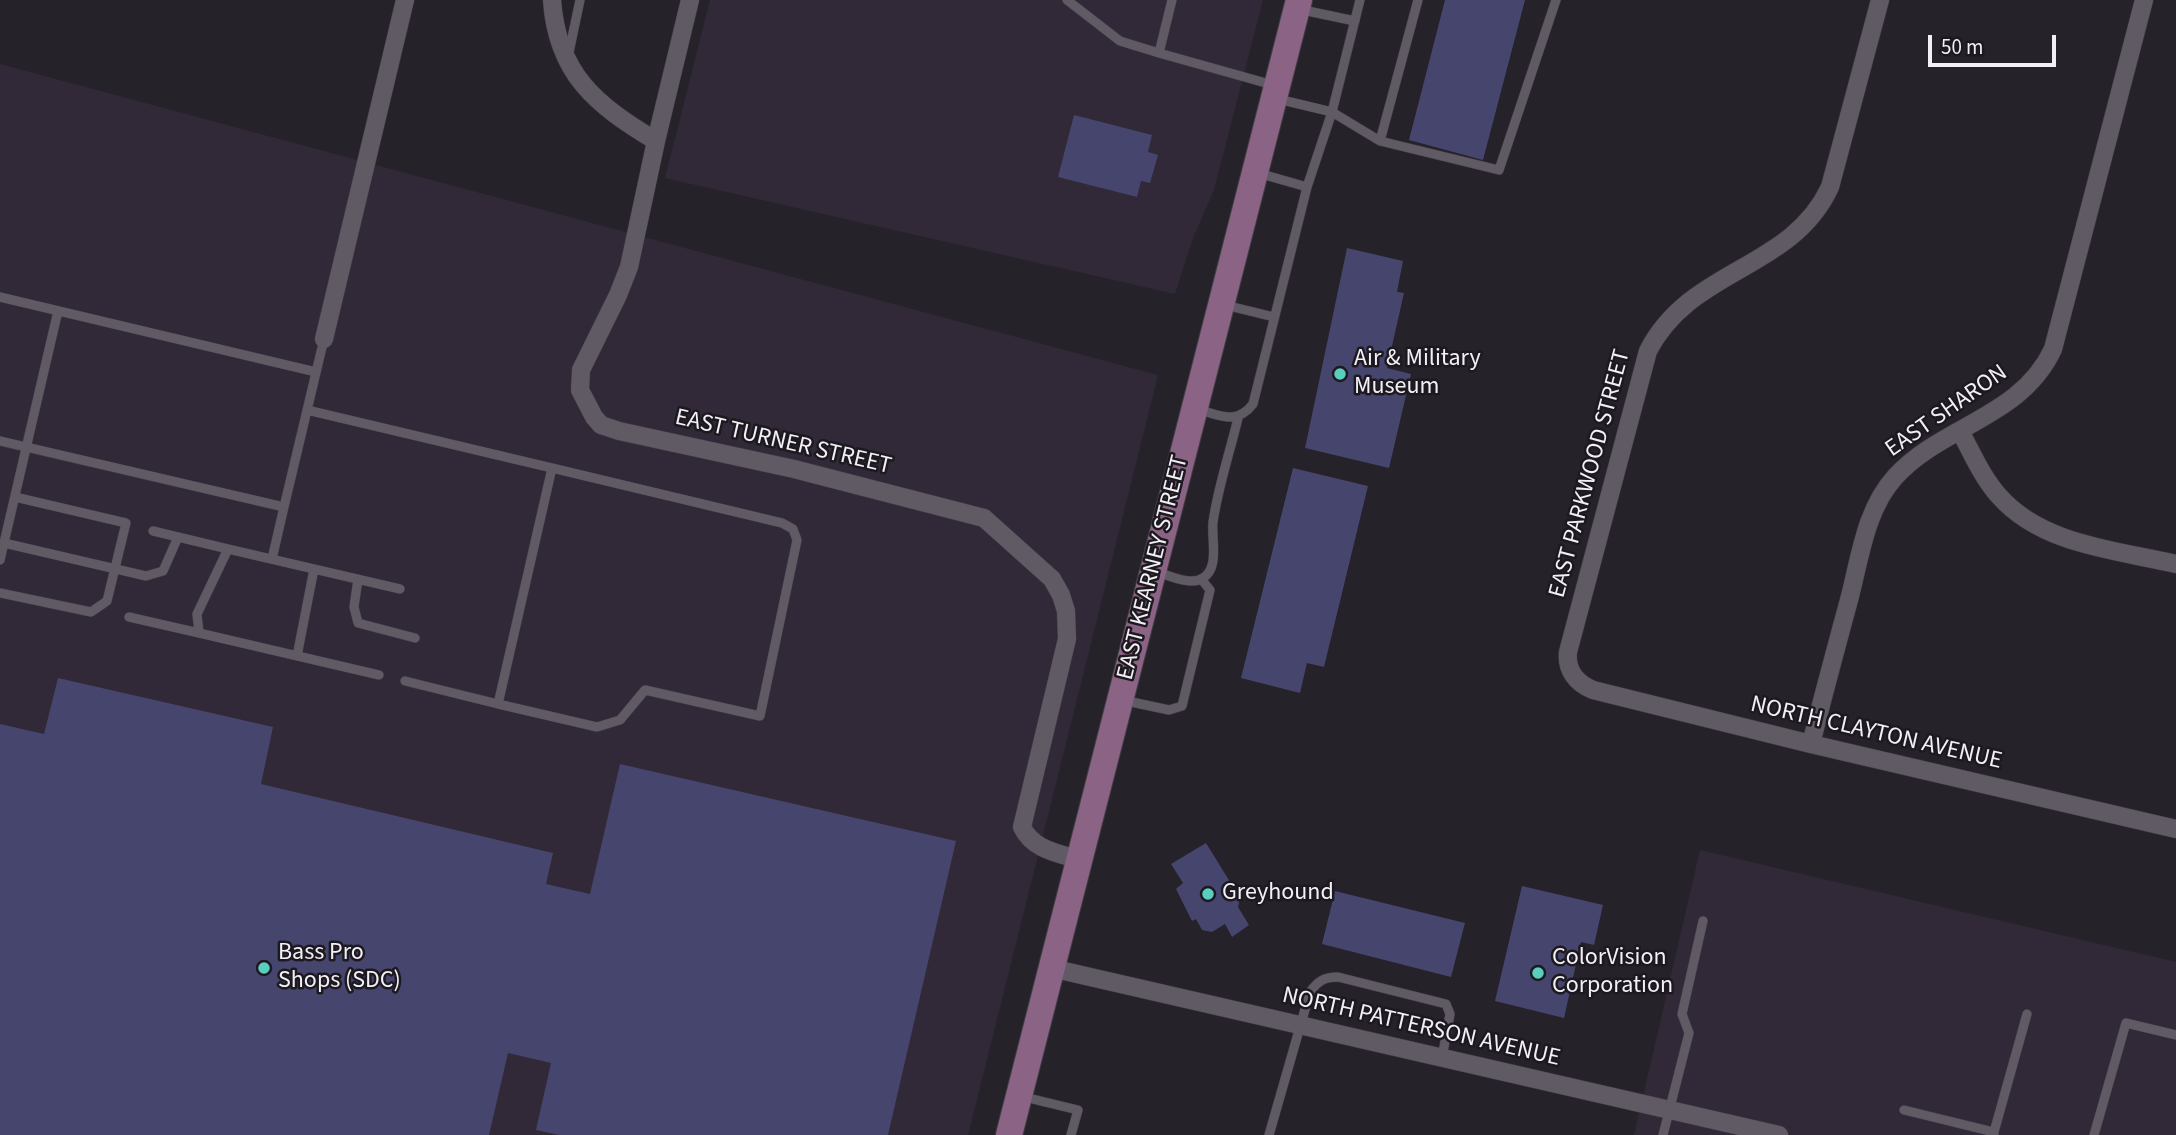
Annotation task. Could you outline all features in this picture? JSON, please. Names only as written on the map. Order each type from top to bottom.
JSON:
[{"type":"main road","name":"EAST KEARNEY STREET","points":[[1009,1135],[1298,4]]},
{"type":"street","points":[[324,339],[405,0]]},
{"type":"street","points":[[552,0],[561,52],[590,95],[623,121],[656,141]]},
{"type":"street","name":"EAST TURNER STREET","points":[[690,0],[629,267],[581,370],[580,390],[586,404],[601,425],[620,431],[794,469],[984,518],[1027,555],[1052,579],[1061,594],[1068,622],[1067,639],[1022,827],[1027,837],[1037,845],[1080,860]]},
{"type":"street","name":"EAST PARKWOOD STREET","points":[[1572,673],[1568,663],[1569,652],[1648,351],[1662,327],[1681,306],[1790,239],[1818,210],[1830,187],[1880,0]]},
{"type":"street","name":"EAST SHARON","points":[[1811,744],[1868,526],[1877,502],[1908,465],[2021,393],[2040,372],[2053,349],[2144,0]]},
{"type":"street","points":[[1960,431],[1991,486],[2008,506],[2030,522],[2069,539],[2176,564]]},
{"type":"street","name":"NORTH CLAYTON AVENUE","points":[[1572,673],[1582,685],[1593,690],[2176,829]]},
{"type":"street","name":"NORTH PATTERSON AVENUE","points":[[1051,968],[1779,1135]]},
{"type":"lane","points":[[567,61],[580,0]]},
{"type":"lane","points":[[1067,0],[1120,41],[1332,113],[1380,141],[1499,170],[1556,0]]},
{"type":"lane","points":[[1159,53],[1172,0]]},
{"type":"lane","points":[[1195,408],[1238,418],[1253,404],[1307,187],[1332,113],[1360,0]]},
{"type":"lane","points":[[1380,141],[1418,0]]},
{"type":"lane","points":[[1298,4],[1355,21]]},
{"type":"lane","points":[[1255,172],[1307,187]]},
{"type":"lane","points":[[0,297],[316,372]]},
{"type":"lane","points":[[1222,303],[1274,317]]},
{"type":"lane","points":[[0,560],[58,311]]},
{"type":"lane","points":[[272,559],[324,339]]},
{"type":"lane","points":[[307,410],[782,523],[793,529],[797,540],[760,716],[645,690],[620,720],[597,727],[405,681]]},
{"type":"lane","points":[[1154,571],[1181,579],[1202,580],[1209,573],[1215,548],[1213,524],[1238,418]]},
{"type":"lane","points":[[0,440],[284,507]]},
{"type":"lane","points":[[498,704],[552,468]]},
{"type":"lane","points":[[0,593],[91,612],[107,601],[126,523],[15,497]]},
{"type":"lane","points":[[153,531],[400,589]]},
{"type":"lane","points":[[4,543],[146,576],[163,571],[178,537]]},
{"type":"lane","points":[[199,633],[197,614],[228,548]]},
{"type":"lane","points":[[297,656],[314,569]]},
{"type":"lane","points":[[358,579],[354,607],[358,623],[415,638]]},
{"type":"lane","points":[[1121,700],[1169,710],[1182,706],[1210,590],[1202,580]]},
{"type":"lane","points":[[129,617],[379,675]]},
{"type":"lane","points":[[1663,1135],[1689,1033],[1682,1014],[1703,921]]},
{"type":"lane","points":[[1269,1135],[1310,992],[1317,981],[1338,977],[1446,1004],[1450,1014],[1442,1058]]},
{"type":"lane","points":[[1905,1110],[1994,1133],[2027,1014]]},
{"type":"lane","points":[[2094,1135],[2126,1023],[2176,1035]]},
{"type":"lane","points":[[1019,1096],[1078,1110],[1072,1135]]},
{"type":"shaded area","points":[[710,0],[1263,0],[1214,190],[1193,238],[1175,294],[665,178]]},
{"type":"shaded area","points":[[0,64],[1158,375],[968,1135],[0,1135]]},
{"type":"shaded area","points":[[1700,850],[2176,962],[2176,1135],[1634,1135]]},
{"type":"building","points":[[1445,0],[1525,0],[1483,160],[1409,140]]},
{"type":"building","points":[[1074,115],[1152,135],[1148,152],[1158,155],[1150,183],[1141,181],[1137,197],[1058,177]]},
{"type":"building","points":[[1347,248],[1403,261],[1397,292],[1404,293],[1387,368],[1411,374],[1389,468],[1305,448]]},
{"type":"building","points":[[1293,468],[1368,486],[1324,667],[1307,663],[1300,693],[1241,678]]},
{"type":"building","name":"Bass Pro Shops (SDC)","points":[[58,678],[273,727],[261,784],[553,853],[546,884],[590,894],[620,764],[956,841],[888,1135],[559,1135],[536,1130],[551,1063],[508,1053],[489,1135],[0,1135],[0,724],[44,734]]},
{"type":"building","name":"Greyhound","points":[[1206,843],[1240,898],[1238,907],[1249,925],[1232,937],[1225,924],[1212,932],[1202,930],[1196,919],[1192,921],[1176,889],[1183,883],[1171,864]]},
{"type":"building","name":"ColorVision Corporation","points":[[1522,886],[1603,905],[1594,945],[1581,942],[1564,1018],[1495,1001]]},
{"type":"building","points":[[1335,891],[1465,923],[1451,977],[1322,944]]},
{"type":"place","name":"Air & Military Museum","points":[[1340,374]]},
{"type":"place","name":"Greyhound","points":[[1208,894]]},
{"type":"place","name":"Bass Pro Shops (SDC)","points":[[264,968]]},
{"type":"place","name":"ColorVision Corporation","points":[[1538,973]]}]
